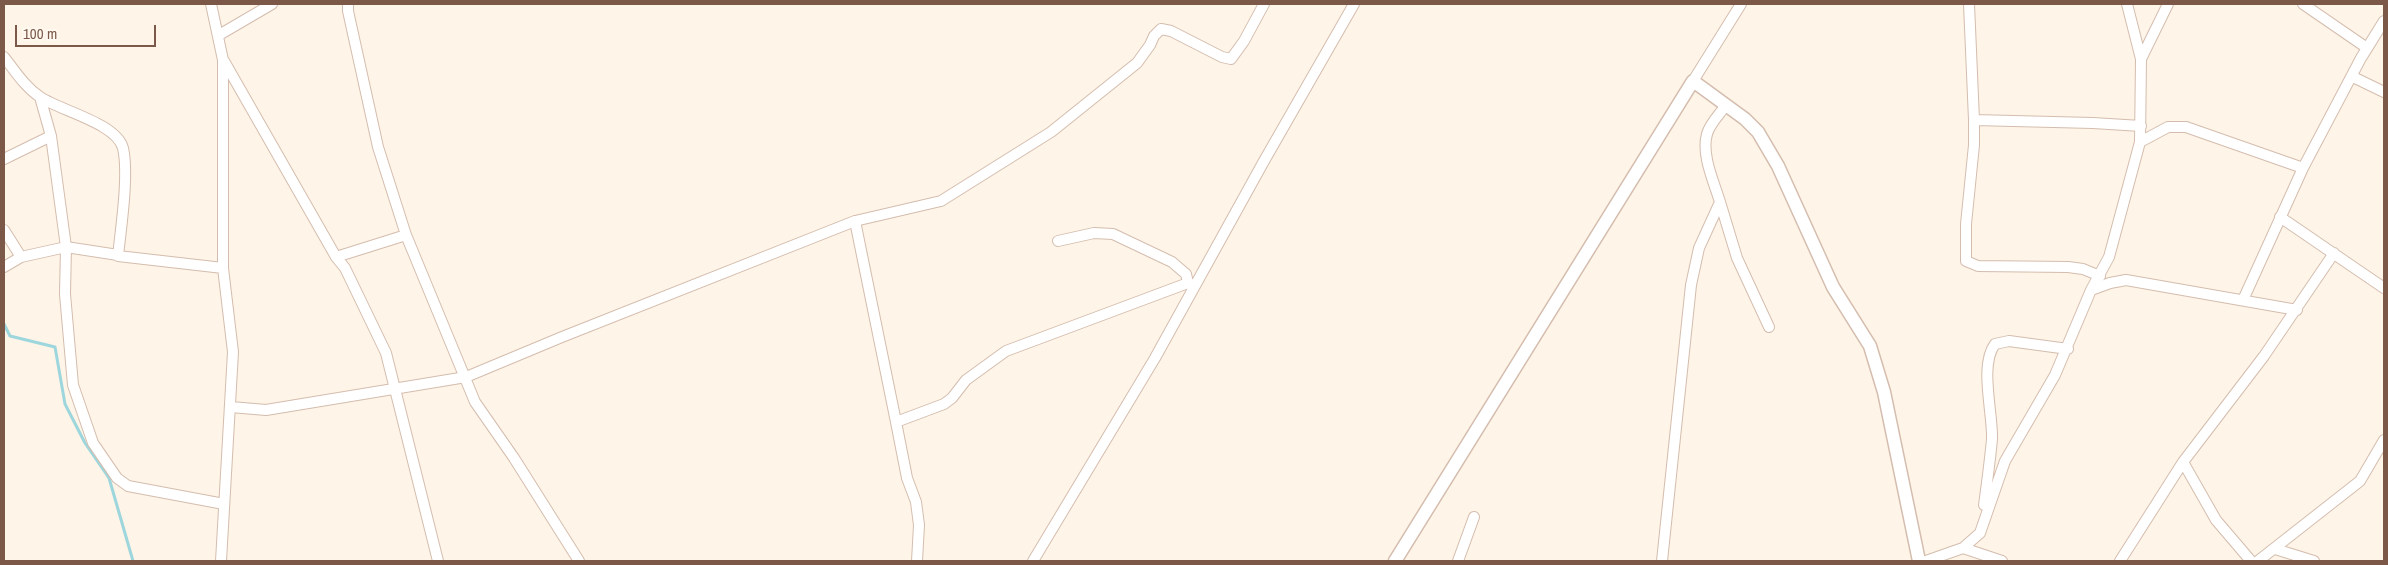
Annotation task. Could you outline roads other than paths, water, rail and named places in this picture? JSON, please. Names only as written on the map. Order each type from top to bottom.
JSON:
[{"type":"street","points":[[211,4],[223,60],[223,268],[233,352],[221,561]]},
{"type":"street","points":[[219,35],[272,4]]},
{"type":"street","points":[[348,4],[378,147],[406,234],[475,402],[514,458],[579,561]]},
{"type":"street","points":[[231,407],[266,410],[466,377],[562,336],[855,222],[941,201],[968,186],[1051,132],[1106,87],[1118,80],[1137,63],[1150,46],[1154,36],[1161,29],[1171,31],[1231,60],[1244,41],[1264,4]]},
{"type":"street","points":[[1032,561],[1155,358],[1191,284],[1354,4]]},
{"type":"street","points":[[1395,561],[1741,4]]},
{"type":"street","points":[[1969,4],[1974,145],[1966,224],[1966,261],[1978,266],[2068,267],[2100,276]]},
{"type":"street","points":[[1926,561],[1963,548],[1980,533],[2005,461],[2068,349],[2091,290],[2100,276],[2117,229],[2140,142],[2141,126],[2141,59],[2127,4]]},
{"type":"street","points":[[2141,59],[2168,4]]},
{"type":"street","points":[[2303,4],[2367,48]]},
{"type":"street","points":[[2243,300],[2303,168],[2367,48],[2384,21]]},
{"type":"street","points":[[4,57],[25,83],[40,97],[115,133],[123,147],[125,173],[118,255]]},
{"type":"street","points":[[223,60],[336,257],[345,268],[386,353],[438,561]]},
{"type":"street","points":[[2353,76],[2384,92]]},
{"type":"street","points":[[1693,81],[1758,132],[1768,147],[1833,287],[1870,346],[1884,392],[1919,561]]},
{"type":"street","points":[[40,97],[51,136],[66,247],[65,294],[73,385],[93,443],[117,478],[128,486],[224,504]]},
{"type":"street","points":[[1726,105],[1711,126],[1707,135],[1705,149],[1737,258],[1769,327]]},
{"type":"street","points":[[1974,120],[2141,126]]},
{"type":"street","points":[[2140,142],[2168,127],[2186,127],[2303,168]]},
{"type":"street","points":[[4,159],[51,136]]},
{"type":"street","points":[[1662,561],[1691,285],[1699,248],[1720,202]]},
{"type":"street","points":[[2280,218],[2384,288]]},
{"type":"street","points":[[855,222],[907,478],[916,502],[919,525],[917,561]]},
{"type":"street","points":[[4,230],[21,257]]},
{"type":"street","points":[[1058,241],[1094,233],[1113,234],[1172,262],[1186,274],[1191,284]]},
{"type":"street","points":[[336,257],[406,234]]},
{"type":"street","points":[[4,267],[21,257],[66,247],[135,259],[223,268]]},
{"type":"street","points":[[2120,561],[2184,462],[2297,310],[2334,253]]},
{"type":"street","points":[[2091,290],[2110,283],[2126,280],[2297,310]]},
{"type":"street","points":[[896,422],[944,404],[952,398],[966,380],[1006,351],[1191,284]]},
{"type":"street","points":[[1980,533],[1992,439],[1988,380],[1992,348],[1995,344],[2009,341],[2068,349]]},
{"type":"street","points":[[2258,561],[2360,481],[2384,440]]},
{"type":"street","points":[[2184,462],[2216,520],[2252,561]]},
{"type":"street","points":[[1458,561],[1474,518]]},
{"type":"street","points":[[1963,548],[2002,561]]},
{"type":"street","points":[[2274,549],[2314,561]]},
{"type":"waterway","points":[[4,324],[10,336],[55,347],[65,404],[85,443],[109,478],[133,561]]}]
